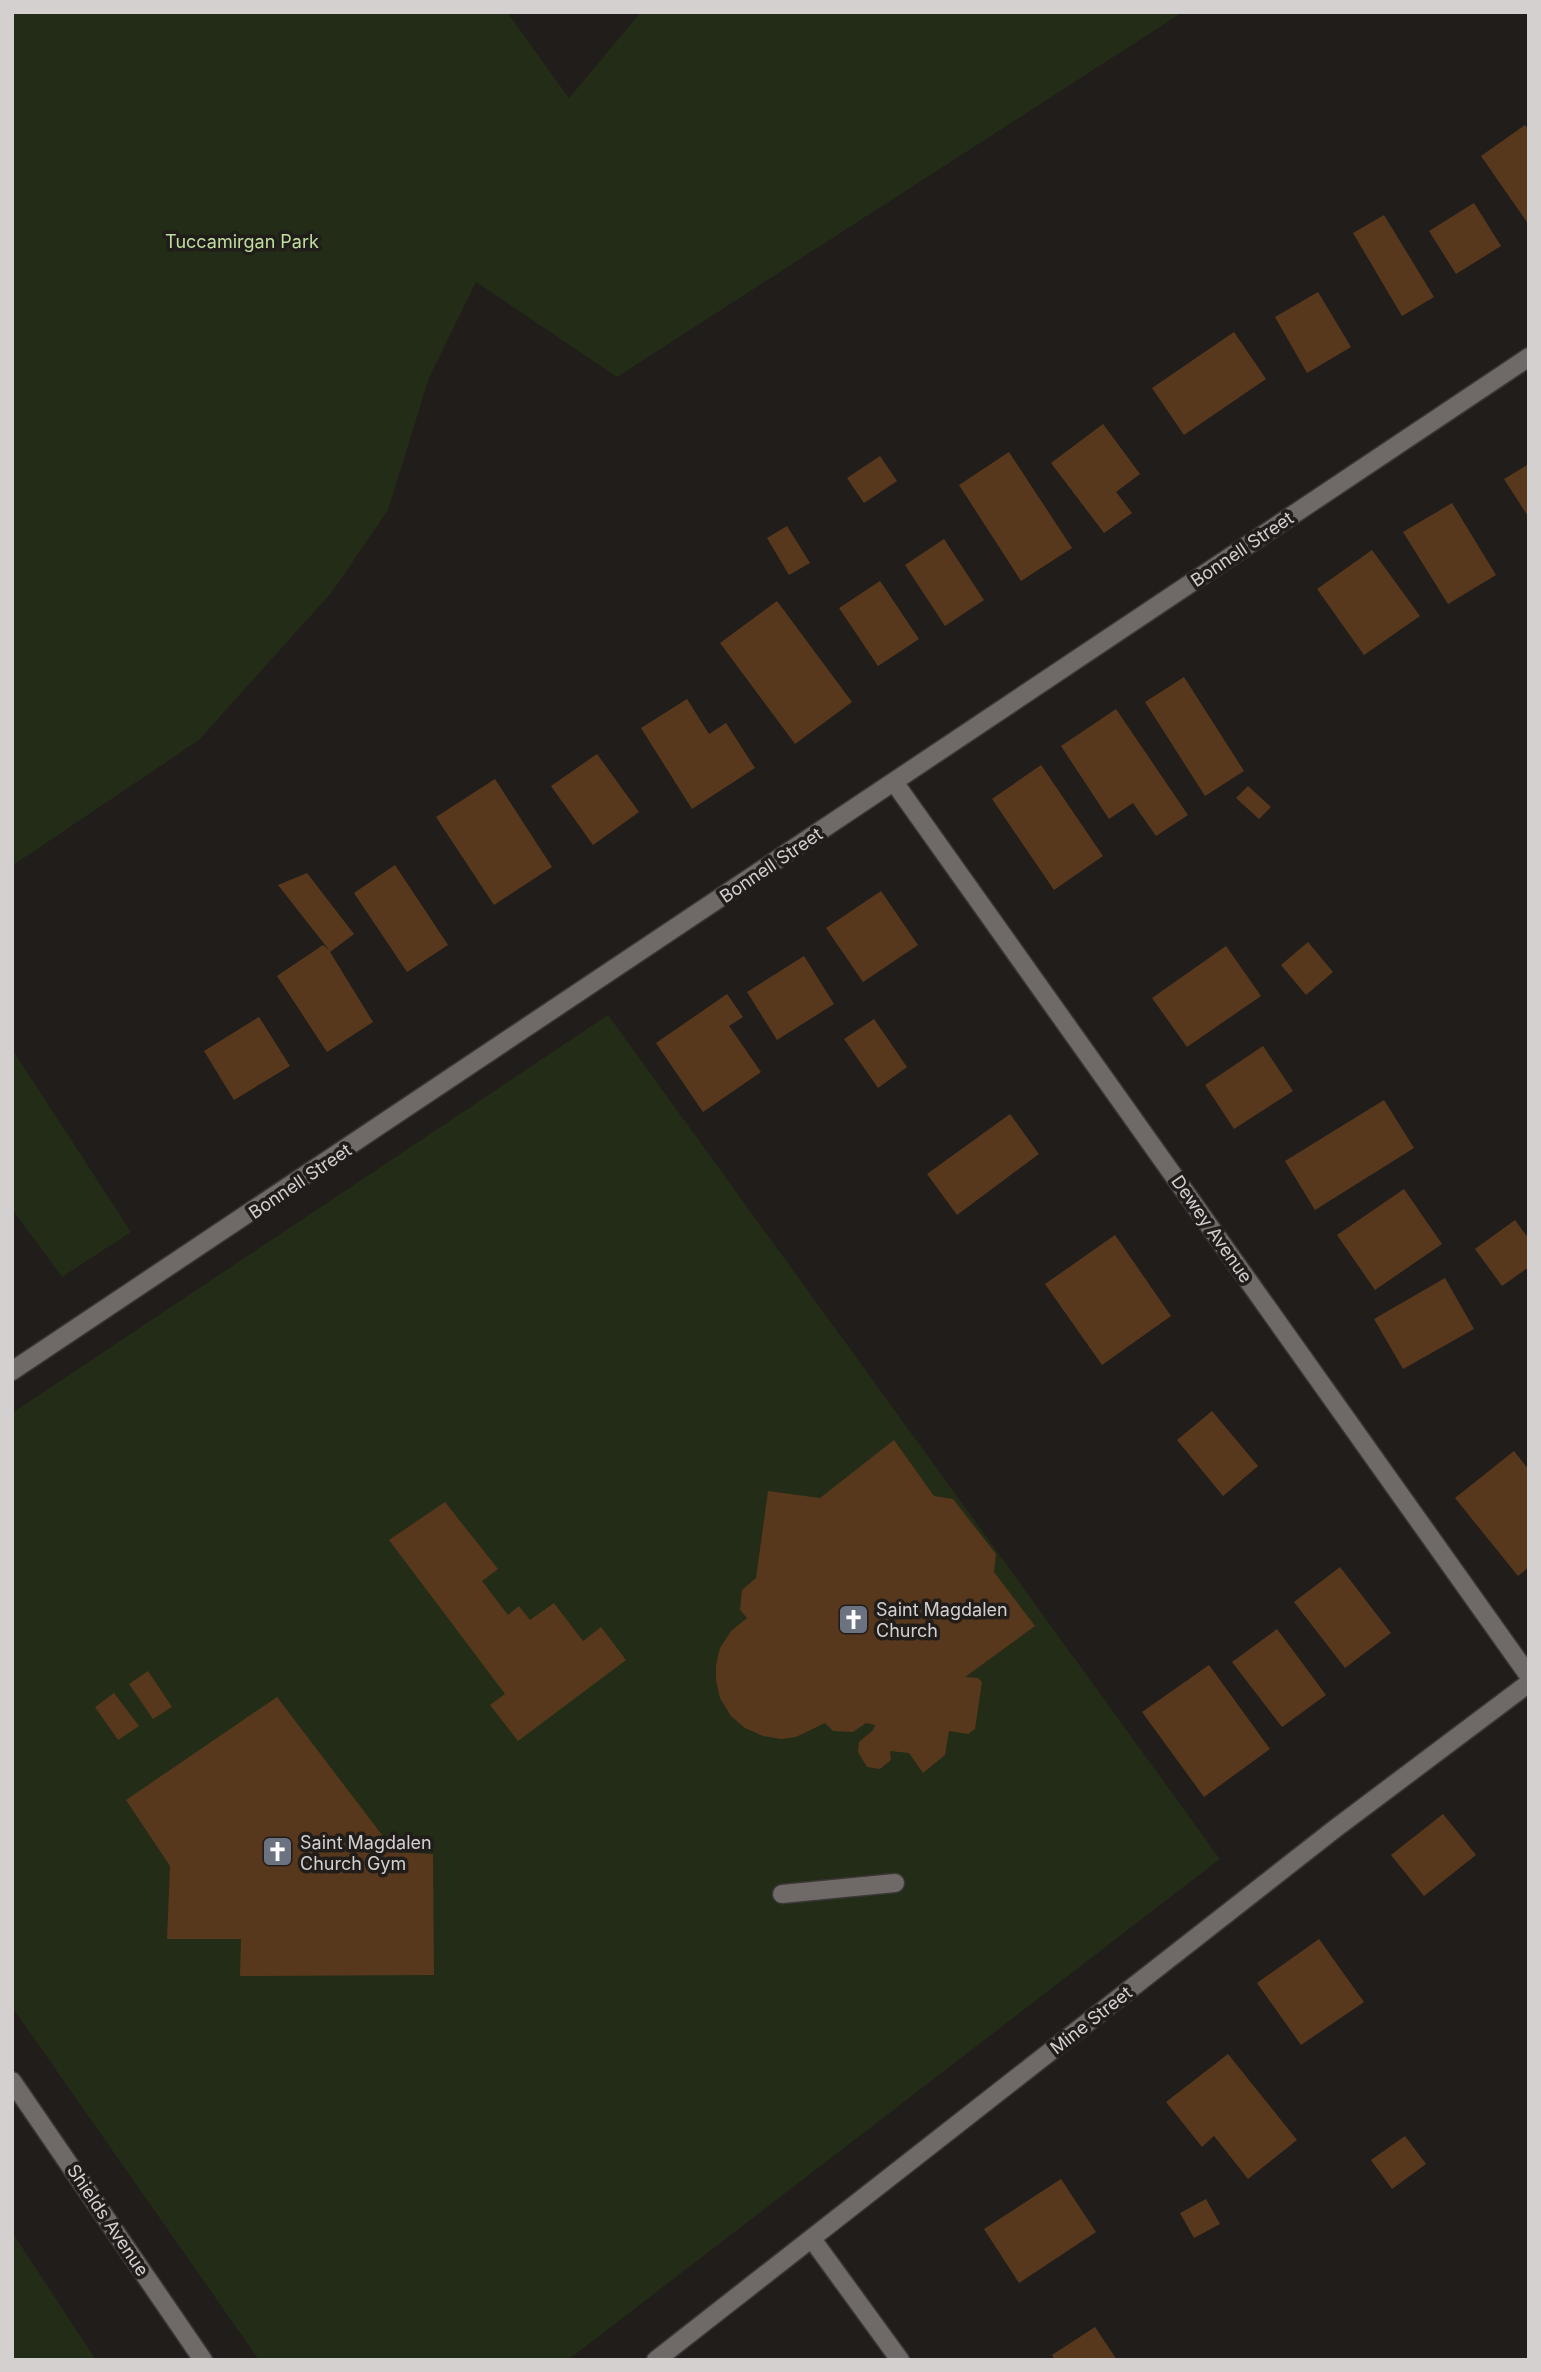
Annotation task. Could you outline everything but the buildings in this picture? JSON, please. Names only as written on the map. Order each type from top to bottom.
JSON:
[{"type":"street","name":"Bonnell Street","points":[[12,1371],[1529,357]]},
{"type":"street","name":"Dewey Avenue","points":[[894,782],[1529,1676]]},
{"type":"street","name":"Mine Street","points":[[656,2360],[1336,1828],[1529,1683]]},
{"type":"street","points":[[782,1894],[895,1883]]},
{"type":"street","name":"Shields Avenue","points":[[12,2081],[203,2360]]},
{"type":"street","points":[[812,2239],[900,2360]]},
{"type":"green space","name":"Tuccamirgan Park","points":[[12,12],[507,12],[569,98],[641,12],[1183,12],[617,377],[476,282],[429,378],[388,510],[332,592],[199,740],[12,866]]},
{"type":"green space","points":[[608,1015],[1220,1859],[568,2360],[259,2360],[12,2007],[12,1413]]},
{"type":"green space","points":[[12,1049],[131,1232],[62,1277],[12,1209]]},
{"type":"green space","points":[[12,2232],[96,2360],[12,2360]]},
{"type":"place","name":"Saint Magdalen Church","points":[[853,1619]]},
{"type":"place","name":"Saint Magdalen Church Gym","points":[[277,1852]]}]
